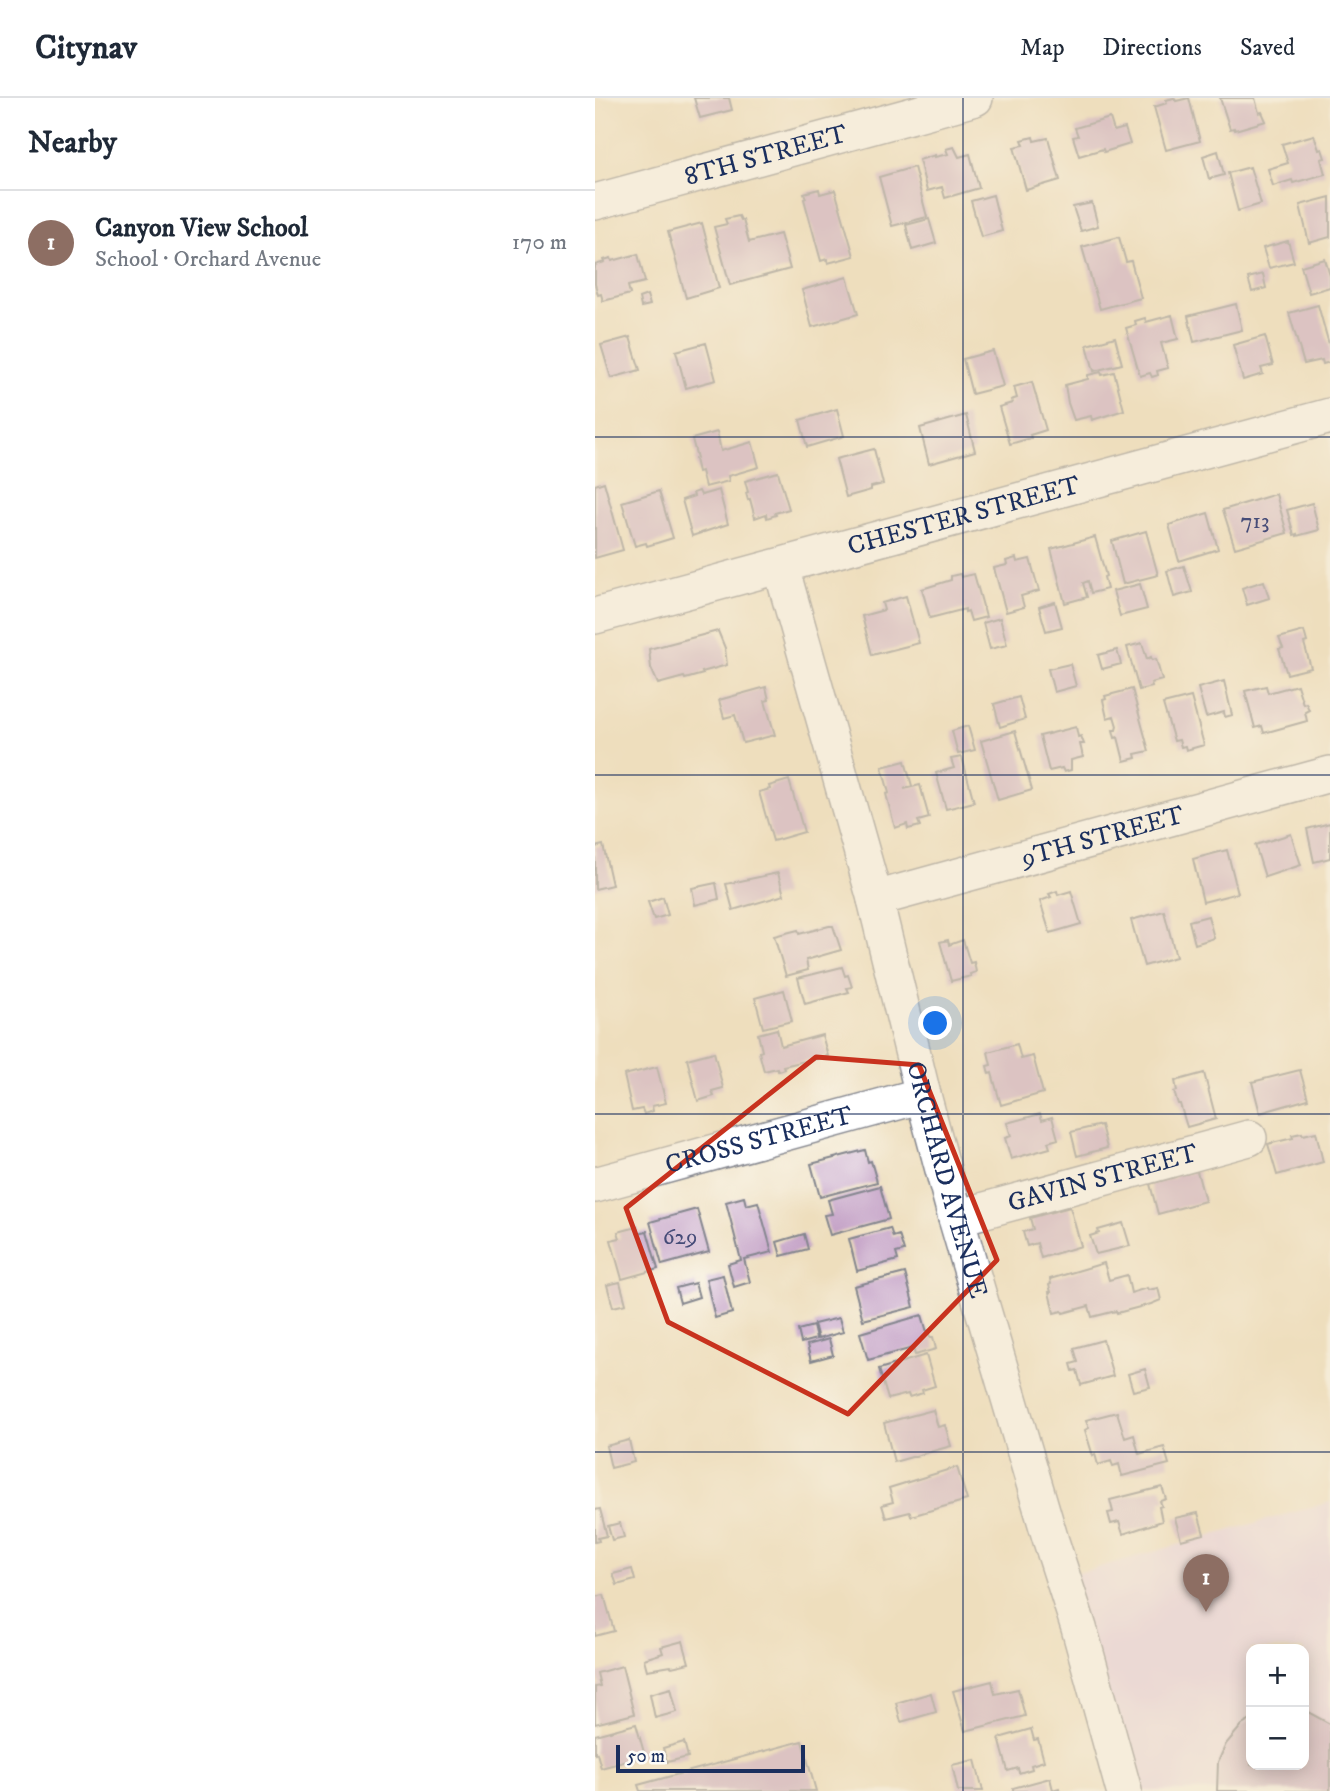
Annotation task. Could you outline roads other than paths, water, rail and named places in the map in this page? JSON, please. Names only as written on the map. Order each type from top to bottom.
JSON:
[{"type":"street","name":"8TH STREET","points":[[595,202],[975,98]]},
{"type":"street","name":"CHESTER STREET","points":[[595,616],[1330,416]]},
{"type":"street","name":"ORCHARD AVENUE","points":[[781,567],[874,898],[956,1218],[1079,1628],[1124,1791]]},
{"type":"street","name":"9TH STREET","points":[[874,898],[1330,774]]},
{"type":"street","name":"CROSS STREET","points":[[595,1185],[923,1095]]},
{"type":"street","name":"GAVIN STREET","points":[[956,1218],[1249,1138]]},
{"type":"place","name":"Canyon View School","points":[[1206,1612]]}]
